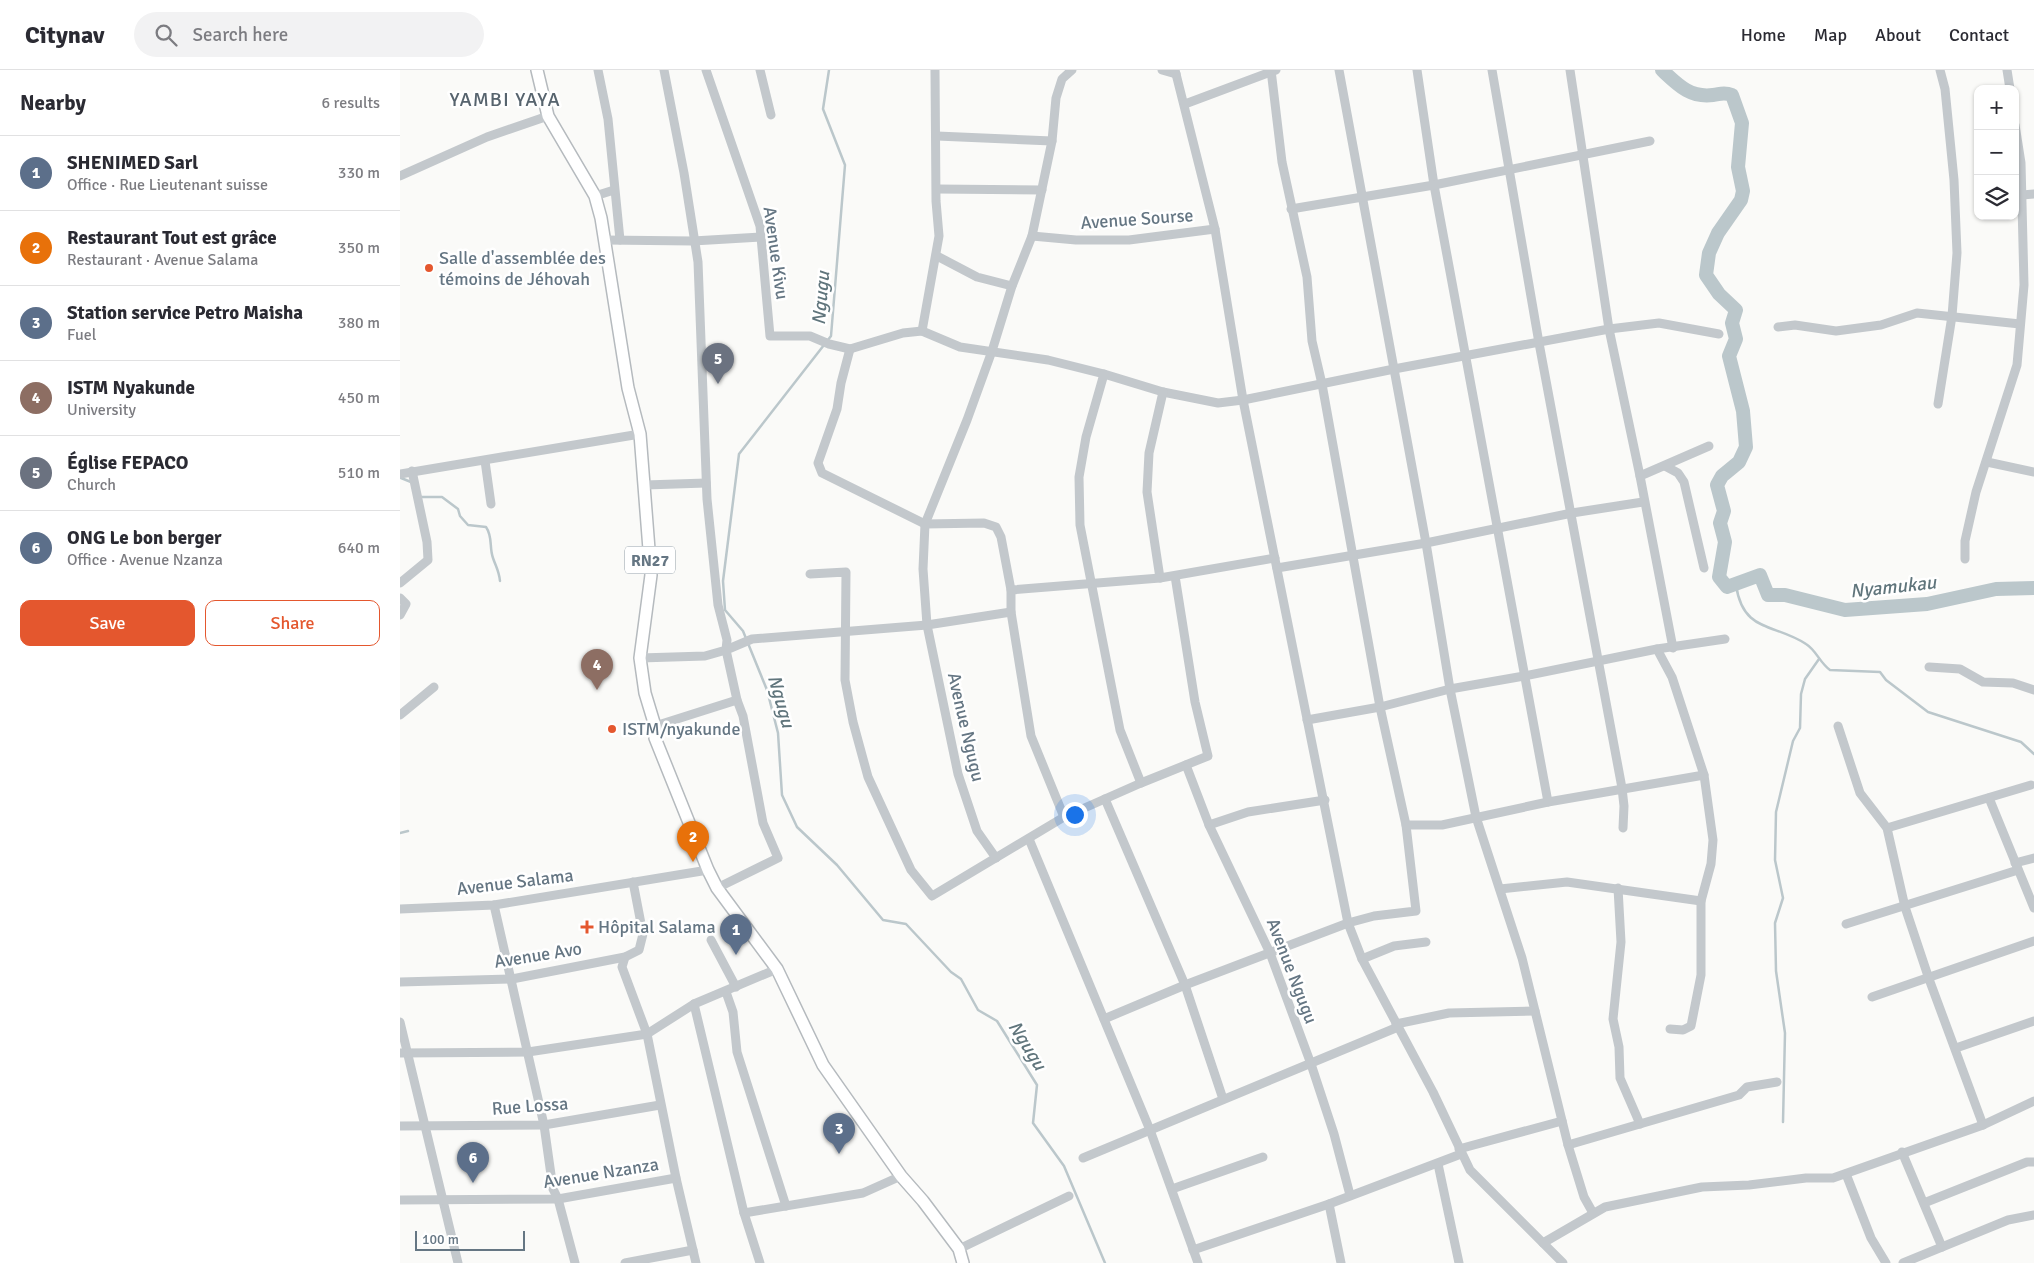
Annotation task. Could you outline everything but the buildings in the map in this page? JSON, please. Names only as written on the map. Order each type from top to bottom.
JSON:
[{"type":"main road","name":"RN27","points":[[537,70],[548,116],[595,196],[605,240],[628,388],[640,434],[651,575],[640,658],[645,693],[655,726],[654,738],[717,888],[777,969],[823,1065],[900,1176],[923,1201],[959,1249],[963,1263]]},
{"type":"street","points":[[598,70],[608,119],[620,240]]},
{"type":"street","points":[[664,70],[684,173],[693,241],[698,262],[706,483],[718,605],[727,640],[726,650],[737,700],[751,752],[750,761],[756,780],[763,823],[778,858],[717,888]]},
{"type":"street","name":"Avenue Kivu","points":[[706,70],[753,200],[761,237],[770,336],[810,336],[850,348]]},
{"type":"street","points":[[760,70],[771,115]]},
{"type":"street","points":[[922,331],[939,236],[935,70]]},
{"type":"street","points":[[927,625],[923,569],[925,524],[968,420],[1012,286],[1032,236],[1052,141],[1056,98],[1062,79],[1072,70]]},
{"type":"street","points":[[1162,70],[1176,72],[1215,229],[1244,400],[1307,720],[1325,800],[1348,924],[1362,959],[1440,1106],[1470,1170],[1563,1263]]},
{"type":"street","points":[[1339,70],[1361,198],[1426,543],[1450,688],[1476,817],[1522,958],[1568,1145],[1584,1197],[1594,1213]]},
{"type":"street","points":[[1417,70],[1434,185],[1548,802]]},
{"type":"street","points":[[1492,70],[1539,343],[1622,788],[1624,806],[1623,828]]},
{"type":"street","points":[[1570,70],[1609,329],[1673,648]]},
{"type":"street","points":[[1938,404],[1952,316],[1957,253],[1955,190],[1945,89],[1940,70]]},
{"type":"street","points":[[2007,70],[2009,85]]},
{"type":"street","points":[[1104,1019],[1185,985],[1348,924],[1374,916],[1416,911],[1406,825],[1380,707],[1322,384],[1312,341],[1307,277],[1282,162],[1273,71],[1184,104]]},
{"type":"street","points":[[400,176],[487,137],[548,116]]},
{"type":"street","points":[[1965,559],[1965,541],[1974,502],[2017,365],[2024,285],[2022,195],[2016,130]]},
{"type":"street","points":[[937,136],[1052,141]]},
{"type":"street","points":[[1291,209],[1434,185],[1650,141]]},
{"type":"street","points":[[937,188],[1042,190]]},
{"type":"street","points":[[595,196],[614,190]]},
{"type":"street","points":[[2022,195],[2034,194]]},
{"type":"street","name":"Avenue Sourse","points":[[1032,236],[1076,240],[1129,240],[1215,229]]},
{"type":"street","points":[[605,240],[693,241],[761,237]]},
{"type":"street","points":[[936,256],[977,277],[1012,286]]},
{"type":"street","points":[[1778,327],[1795,325],[1836,331],[1881,325],[1917,313],[2020,324]]},
{"type":"street","points":[[1064,817],[1031,736],[1012,612],[1011,590],[1002,537],[996,527],[984,523],[925,524],[822,473],[818,463],[837,409],[841,383],[850,348],[903,333],[922,331],[960,347],[1048,360],[1104,374],[1163,392],[1218,403],[1244,400],[1394,369],[1609,329],[1659,323],[1719,334]]},
{"type":"street","points":[[1104,374],[1086,437],[1079,477],[1080,525],[1090,585],[1120,730],[1140,783]]},
{"type":"street","points":[[1160,578],[1147,492],[1149,453],[1163,392]]},
{"type":"street","points":[[400,474],[640,434]]},
{"type":"street","points":[[1640,476],[1709,446]]},
{"type":"street","points":[[484,461],[491,504]]},
{"type":"street","points":[[1987,462],[2034,472]]},
{"type":"street","points":[[1664,466],[1678,473],[1684,482],[1704,568]]},
{"type":"street","points":[[400,583],[428,560],[427,542],[412,471]]},
{"type":"street","points":[[645,485],[706,483]]},
{"type":"street","points":[[1277,568],[1426,543],[1572,513],[1643,502]]},
{"type":"street","points":[[1011,590],[1160,578],[1275,558]]},
{"type":"street","points":[[810,574],[846,572],[845,680],[853,722],[868,777],[911,870],[932,896],[1064,817],[1140,783],[1208,756],[1195,702],[1175,576]]},
{"type":"street","points":[[400,615],[403,601]]},
{"type":"street","points":[[640,658],[705,656],[726,650],[752,639],[927,625],[1012,612]]},
{"type":"street","name":"Avenue Ngugu","points":[[927,625],[958,774],[978,831],[996,858]]},
{"type":"street","points":[[1307,720],[1380,707],[1450,688],[1524,676],[1658,649],[1725,639]]},
{"type":"street","points":[[1658,649],[1672,677],[1704,775],[1713,840],[1711,864],[1701,901],[1701,975],[1691,1026],[1683,1030],[1670,1029]]},
{"type":"street","points":[[1929,667],[1960,669],[1983,682],[2013,683],[2034,690]]},
{"type":"street","points":[[400,715],[434,687]]},
{"type":"street","points":[[655,726],[737,700]]},
{"type":"street","points":[[1838,726],[1860,793],[1887,828],[1906,907],[1929,979],[1983,1125]]},
{"type":"street","name":"Avenue Ngugu","points":[[1186,765],[1209,825],[1270,953],[1311,1064],[1334,1134],[1350,1195]]},
{"type":"street","points":[[1406,825],[1442,825],[1548,802],[1704,775]]},
{"type":"street","points":[[1887,828],[2031,785]]},
{"type":"street","points":[[1989,798],[2034,908]]},
{"type":"street","points":[[1105,799],[1185,985],[1223,1098]]},
{"type":"street","points":[[1209,825],[1248,812],[1325,800]]},
{"type":"street","points":[[1029,839],[1150,1130],[1198,1263]]},
{"type":"street","points":[[1846,924],[1906,907],[2017,867],[2034,858]]},
{"type":"street","name":"Avenue Salama","points":[[400,909],[494,905],[708,870]]},
{"type":"street","points":[[633,882],[643,934],[639,950],[625,956],[622,967],[647,1034],[660,1106],[696,1263]]},
{"type":"street","points":[[1500,889],[1566,882],[1701,901]]},
{"type":"street","points":[[1618,888],[1621,942],[1614,1019],[1619,1047],[1620,1078],[1640,1124]]},
{"type":"street","points":[[494,905],[544,1125],[554,1189],[574,1263]]},
{"type":"street","points":[[711,940],[736,987]]},
{"type":"street","points":[[1872,997],[1929,979],[2034,941]]},
{"type":"street","points":[[1362,959],[1394,946],[1426,942]]},
{"type":"street","name":"Avenue Avo","points":[[400,982],[512,979],[625,956]]},
{"type":"street","points":[[404,1053],[528,1052],[647,1034],[694,1004],[777,969]]},
{"type":"street","points":[[726,992],[733,1012],[737,1052],[786,1206]]},
{"type":"street","points":[[694,1004],[744,1213],[760,1263]]},
{"type":"street","points":[[1083,1158],[1223,1098],[1311,1064],[1397,1025],[1449,1013],[1535,1011]]},
{"type":"street","points":[[400,1022],[404,1053],[458,1263]]},
{"type":"street","points":[[1956,1048],[2034,1022]]},
{"type":"street","points":[[1568,1145],[1739,1095],[1747,1087],[1777,1082]]},
{"type":"street","points":[[1543,1243],[1605,1207],[1702,1187],[1750,1185],[1806,1178],[1833,1178],[1902,1152],[1983,1125],[2034,1101]]},
{"type":"street","name":"Rue Lossa","points":[[400,1126],[544,1125],[660,1106]]},
{"type":"street","points":[[1193,1250],[1329,1204],[1438,1164],[1460,1152],[1562,1121]]},
{"type":"street","points":[[1902,1152],[1942,1247]]},
{"type":"street","points":[[1172,1189],[1263,1157]]},
{"type":"street","points":[[1924,1203],[2027,1162],[2034,1162]]},
{"type":"street","points":[[1438,1164],[1459,1263]]},
{"type":"street","points":[[1846,1174],[1871,1238],[1886,1263]]},
{"type":"street","points":[[744,1213],[863,1193],[900,1176]]},
{"type":"street","name":"Avenue Nzanza","points":[[400,1200],[558,1199],[676,1178]]},
{"type":"street","points":[[959,1249],[1069,1196]]},
{"type":"street","points":[[1329,1204],[1341,1263]]},
{"type":"street","points":[[1903,1263],[2008,1220],[2034,1215]]},
{"type":"street","points":[[625,1263],[693,1250]]},
{"type":"waterway","name":"Ngugu","points":[[829,70],[823,109],[845,165],[831,336],[739,454],[723,581],[725,610],[743,631],[767,690],[778,733],[782,795],[797,827],[837,865],[883,920],[906,924],[951,972],[961,979],[978,1010],[997,1021],[1037,1085],[1033,1123],[1064,1166],[1105,1263]]},
{"type":"waterway","name":"Nyamukau","points":[[1662,70],[1679,85],[1691,92],[1705,95],[1725,93],[1732,95],[1742,123],[1738,167],[1743,191],[1741,200],[1718,233],[1709,253],[1706,275],[1719,294],[1736,310],[1732,323],[1736,339],[1729,356],[1743,411],[1746,447],[1739,462],[1722,476],[1717,485],[1724,511],[1720,523],[1725,542],[1719,577],[1727,587],[1760,575],[1768,595],[1785,595],[1845,610],[1927,604],[1996,589],[2034,588]]},
{"type":"waterway","points":[[401,478],[411,482]]},
{"type":"waterway","points":[[420,497],[442,497],[458,509],[460,516],[468,525],[486,527],[500,581]]},
{"type":"waterway","points":[[1736,585],[1745,612],[1762,625],[1794,637],[1806,644],[1830,670],[1880,672],[1886,680],[1928,712],[2021,742],[2034,754]]},
{"type":"waterway","points":[[1783,1122],[1785,1033],[1776,971],[1775,923],[1783,898],[1775,860],[1776,812],[1793,741],[1800,728],[1801,694],[1805,679],[1819,659]]},
{"type":"waterway","points":[[400,833],[408,831]]},
{"type":"place","name":"Salle d'assemblée des témoins de Jéhovah","points":[[429,268]]},
{"type":"place","name":"Église FEPACO","points":[[718,384]]},
{"type":"place","name":"ISTM Nyakunde","points":[[597,690]]},
{"type":"place","name":"ISTM/nyakunde","points":[[612,729]]},
{"type":"place","name":"Restaurant Tout est grâce","points":[[693,862]]},
{"type":"place","name":"Hôpital Salama","points":[[587,927]]},
{"type":"place","name":"SHENIMED Sarl","points":[[736,955]]},
{"type":"place","name":"Station service Petro Maisha","points":[[839,1154]]},
{"type":"place","name":"ONG Le bon berger","points":[[473,1183]]},
{"type":"district","name":"YAMBI YAYA","points":[[505,99]]}]
